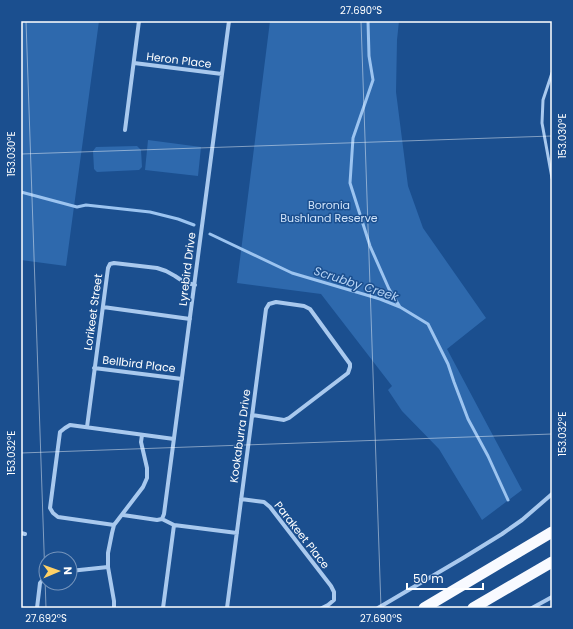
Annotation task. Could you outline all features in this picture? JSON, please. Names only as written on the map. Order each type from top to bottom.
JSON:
[{"type":"highway","points":[[424,608],[552,532]]},
{"type":"highway","points":[[473,608],[552,562]]},
{"type":"street","points":[[125,130],[139,21]]},
{"type":"street","name":"Lyrebird Drive","points":[[162,519],[164,514],[229,21]]},
{"type":"street","name":"Heron Place","points":[[134,63],[222,74]]},
{"type":"street","name":"Lorikeet Street","points":[[87,427],[108,268],[110,264],[114,263],[166,270],[184,282],[194,285]]},
{"type":"street","name":"Kookaburra Drive","points":[[227,608],[241,499],[252,415],[266,309],[269,304],[276,302],[304,306],[310,310],[350,364],[350,370],[289,418],[284,420],[252,415]]},
{"type":"street","points":[[103,307],[190,319]]},
{"type":"street","name":"Bellbird Place","points":[[94,368],[182,379]]},
{"type":"street","points":[[114,525],[58,517],[50,508],[60,432],[70,425],[174,439]]},
{"type":"street","points":[[114,608],[108,567],[108,553],[114,525],[144,487],[147,478],[147,468],[141,442],[142,435]]},
{"type":"street","points":[[378,608],[502,534],[522,520],[552,494]]},
{"type":"street","name":"Parakeet Place","points":[[241,499],[264,502],[270,507],[331,586],[334,592],[334,600],[322,608]]},
{"type":"street","points":[[123,515],[156,520],[162,519],[174,525],[237,533]]},
{"type":"street","points":[[164,608],[174,525]]},
{"type":"street","points":[[78,570],[108,567]]},
{"type":"street","points":[[37,608],[39,591]]},
{"type":"street","points":[[532,608],[552,597]]},
{"type":"lane","points":[[552,73],[543,100],[542,123],[552,178]]},
{"type":"green space","points":[[21,21],[99,21],[66,266],[21,260]]},
{"type":"green space","name":"Boronia Bushland Reserve","points":[[270,21],[399,21],[396,92],[408,186],[423,228],[486,318],[447,349],[522,490],[482,520],[439,449],[402,411],[388,390],[392,386],[321,294],[237,283]]},
{"type":"green space","points":[[148,140],[201,147],[198,176],[145,170]]},
{"type":"green space","points":[[137,146],[141,150],[142,167],[139,170],[97,172],[94,169],[93,151],[96,147]]},
{"type":"waterway","points":[[368,21],[369,56],[373,80],[353,138],[350,183],[370,246],[389,289],[400,307]]},
{"type":"waterway","name":"Scrubby Creek","points":[[21,192],[77,207],[86,205],[150,212],[178,219],[194,225]]},
{"type":"waterway","name":"Scrubby Creek","points":[[210,234],[292,273],[380,299],[400,307],[428,324],[448,364],[468,419],[488,456],[508,500]]}]
